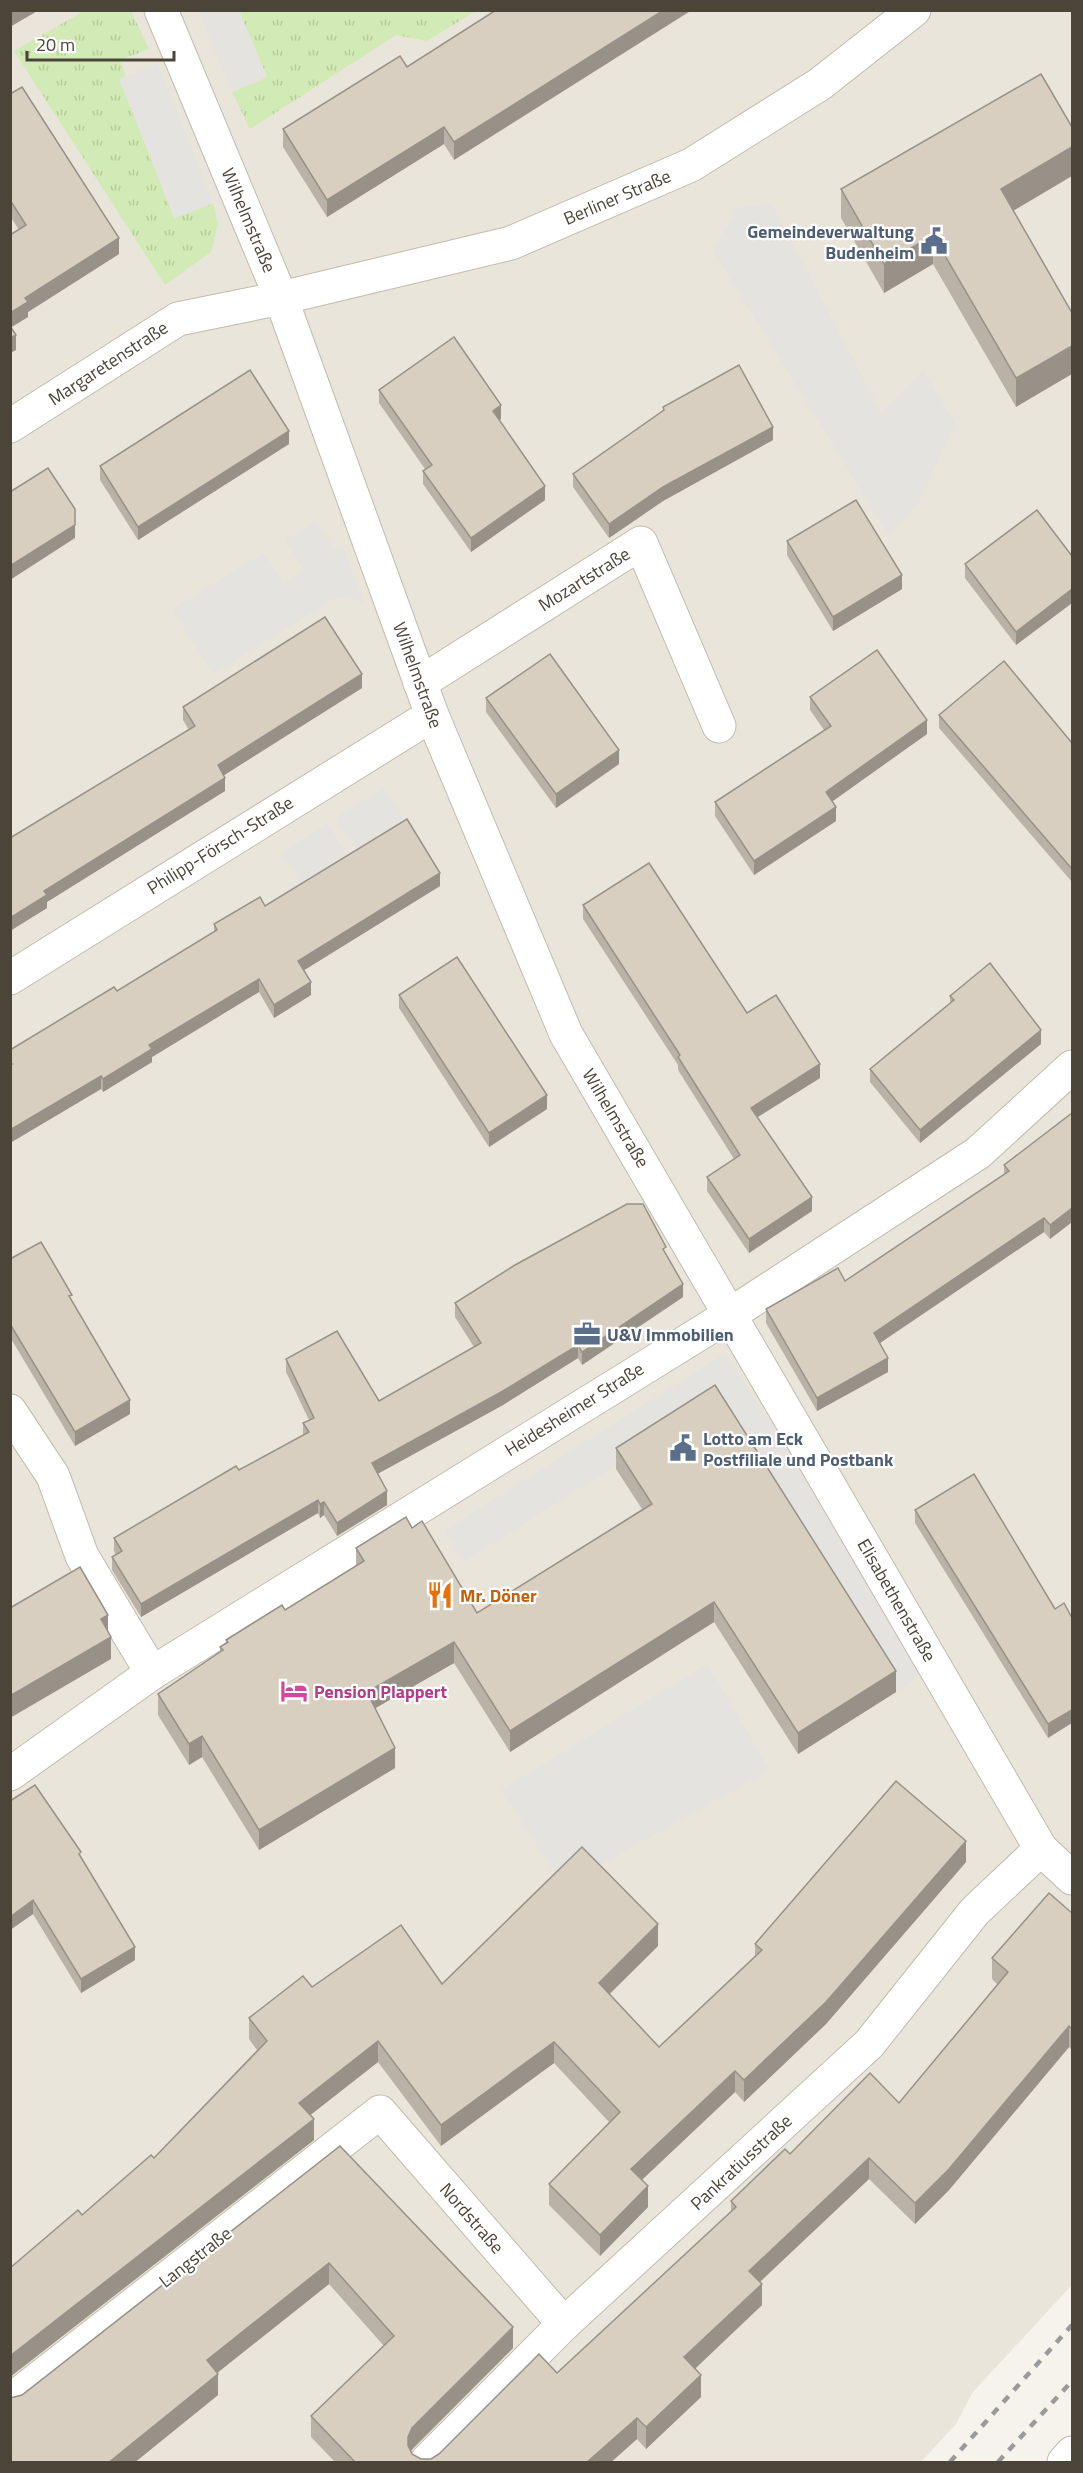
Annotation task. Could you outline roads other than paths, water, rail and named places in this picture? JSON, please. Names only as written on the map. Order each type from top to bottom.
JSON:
[{"type":"street","name":"Wilhelmstraße","points":[[161,10],[281,298],[432,715],[566,1034],[731,1314]]},
{"type":"street","name":"Berliner Straße","points":[[281,298],[510,243],[691,165],[820,84],[914,10]]},
{"type":"street","name":"Margaretenstraße","points":[[10,426],[178,319],[281,298]]},
{"type":"street","name":"Mozartstraße","points":[[420,682],[641,543],[719,726]]},
{"type":"street","name":"Philipp-Försch-Straße","points":[[10,978],[432,715]]},
{"type":"street","name":"Heidesheimer Straße","points":[[10,1774],[152,1673],[731,1314],[978,1153],[1072,1066]]},
{"type":"street","name":"Elisabethenstraße","points":[[731,1314],[1041,1849],[1072,1878]]},
{"type":"street","points":[[10,1411],[53,1476],[82,1556],[152,1673]]},
{"type":"street","name":"Pankratiusstraße","points":[[426,2463],[564,2324],[869,2044],[975,1911],[1041,1849]]},
{"type":"street","name":"Nordstraße","points":[[380,2112],[564,2324]]},
{"type":"street","name":"Langstraße","points":[[10,2401],[380,2112]]},
{"type":"street","points":[[1064,2463],[1072,2453]]},
{"type":"railway","points":[[950,2462],[1072,2325]]},
{"type":"railway","points":[[998,2462],[1072,2381]]},
{"type":"place","name":"Gemeindeverwaltung Budenheim","points":[[934,241]]},
{"type":"place","name":"U&V Immobilien","points":[[587,1334]]},
{"type":"place","name":"Lotto am Eck Postfiliale und Postbank","points":[[683,1448]]},
{"type":"place","name":"Mr. Döner","points":[[440,1595]]},
{"type":"place","name":"Pension Plappert","points":[[294,1691]]}]
